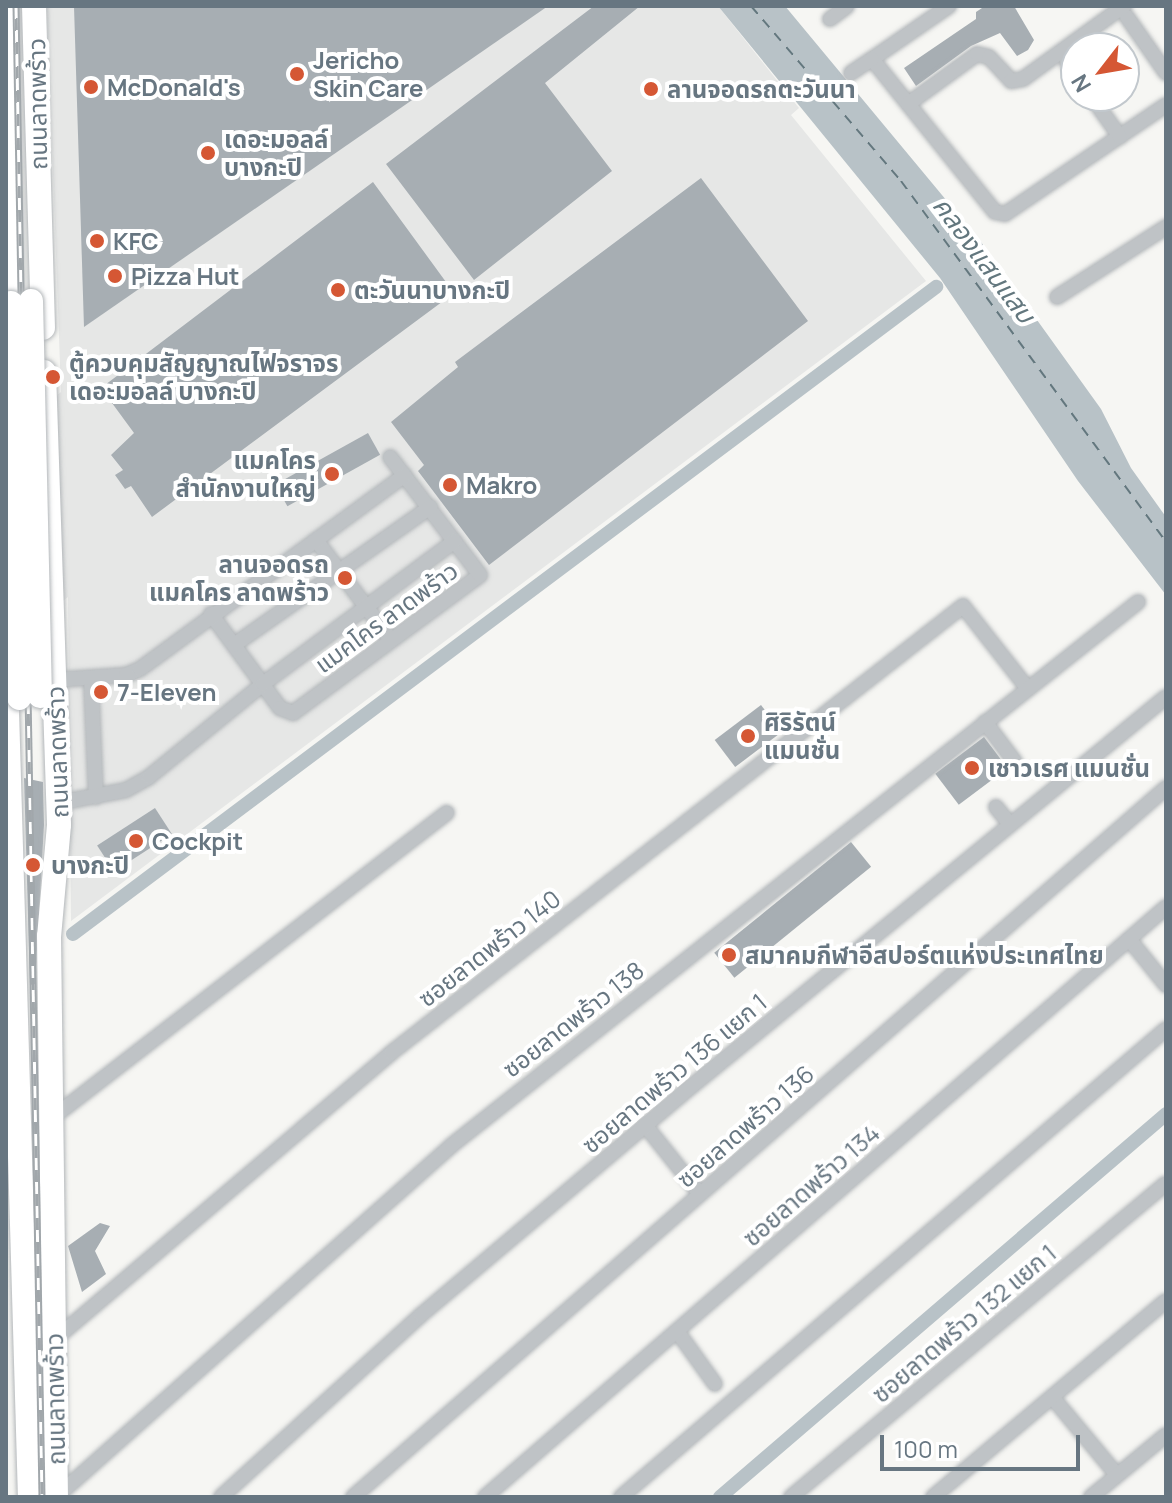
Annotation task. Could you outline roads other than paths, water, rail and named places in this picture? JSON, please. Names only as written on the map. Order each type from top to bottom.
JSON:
[{"type":"main road","points":[[6,6],[49,936]]},
{"type":"main road","points":[[19,1013],[38,691],[25,6]]},
{"type":"main road","name":"ถนนลาดพร้าว","points":[[34,6],[43,319],[38,691],[58,803],[58,871],[49,936],[56,1497]]},
{"type":"main road","points":[[6,318],[43,319]]},
{"type":"main road","points":[[6,341],[43,319]]},
{"type":"main road","name":"ถนนลาดพร้าว","points":[[6,676],[9,923],[19,1013],[13,1044],[15,1224],[30,1497]]},
{"type":"street","points":[[830,19],[847,6]]},
{"type":"street","points":[[851,73],[949,6]]},
{"type":"street","points":[[908,104],[977,54],[989,57],[1006,78],[1023,79],[1126,12],[1166,73]]},
{"type":"street","points":[[1152,53],[1166,42]]},
{"type":"street","points":[[872,59],[987,206],[1005,214],[1166,105]]},
{"type":"street","points":[[1102,112],[1120,137]]},
{"type":"street","points":[[1057,297],[1166,227]]},
{"type":"street","name":"แมคโคร ลาดพร้าว","points":[[211,614],[280,708],[293,713],[480,575],[390,457]]},
{"type":"street","points":[[38,691],[140,669],[211,614],[405,475]]},
{"type":"street","points":[[234,645],[430,507]]},
{"type":"street","points":[[316,540],[391,640]]},
{"type":"street","points":[[58,803],[126,790],[149,777],[263,684],[455,541]]},
{"type":"street","name":"ซอยลาดพร้าว 138","points":[[56,1497],[452,1145],[1138,602]]},
{"type":"street","name":"ซอยลาดพร้าว 140","points":[[54,1340],[391,1053],[963,606],[1028,689]]},
{"type":"street","points":[[91,679],[96,797]]},
{"type":"street","name":"ซอยลาดพร้าว 136 แยก 1","points":[[221,1497],[421,1315],[645,1125],[1166,697]]},
{"type":"street","points":[[985,722],[1015,762]]},
{"type":"street","name":"ซอยลาดพร้าว 136","points":[[353,1497],[1166,788]]},
{"type":"street","points":[[996,807],[1010,824]]},
{"type":"street","points":[[52,1118],[447,813]]},
{"type":"street","name":"ซอยลาดพร้าว 134","points":[[485,1497],[1166,907]]},
{"type":"street","points":[[1129,939],[1166,985]]},
{"type":"street","points":[[621,1497],[1166,1029]]},
{"type":"street","points":[[645,1125],[700,1194]]},
{"type":"street","name":"ซอยลาดพร้าว 132 แยก 1","points":[[791,1497],[1166,1184]]},
{"type":"street","points":[[933,1497],[1166,1301]]},
{"type":"street","points":[[677,1331],[715,1384]]},
{"type":"street","points":[[1053,1398],[1117,1475]]},
{"type":"street","points":[[1091,1497],[1166,1435]]},
{"type":"water","name":"คลองแสนแสบ","points":[[718,6],[785,6],[981,242],[1101,409],[1131,468],[1166,517],[1166,595],[1078,481],[940,278]]},
{"type":"waterway","points":[[73,934],[936,287]]},
{"type":"waterway","points":[[720,1497],[1166,1114]]},
{"type":"railway","points":[[16,6],[42,1497]]},
{"type":"place","name":"Jericho Skin Care","points":[[297,74]]},
{"type":"place","name":"McDonald's","points":[[91,87]]},
{"type":"place","name":"ลานจอดรถตะวันนา","points":[[651,89]]},
{"type":"place","name":"เดอะมอลล์ บางกะปิ","points":[[208,153]]},
{"type":"place","name":"KFC","points":[[97,241]]},
{"type":"place","name":"Pizza Hut","points":[[115,276]]},
{"type":"place","name":"ตะวันนาบางกะปิ","points":[[338,290]]},
{"type":"place","name":"ตู้ควบคุมสัญญาณไฟจราจร เดอะมอลล์ บางกะปิ","points":[[53,377]]},
{"type":"place","name":"แมคโคร สำนักงานใหญ่","points":[[332,474]]},
{"type":"place","name":"Makro","points":[[450,485]]},
{"type":"place","name":"ลานจอดรถ แมคโคร ลาดพร้าว","points":[[345,578]]},
{"type":"place","name":"7-Eleven","points":[[101,692]]},
{"type":"place","name":"ศิริรัตน์ แมนชั่น","points":[[748,736]]},
{"type":"place","name":"เชาวเรศ แมนชั่น","points":[[972,768]]},
{"type":"place","name":"Cockpit","points":[[136,841]]},
{"type":"place","name":"บางกะปิ","points":[[33,865]]},
{"type":"place","name":"สมาคมกีฬาอีสปอร์ตแห่งประเทศไทย","points":[[729,955]]}]
